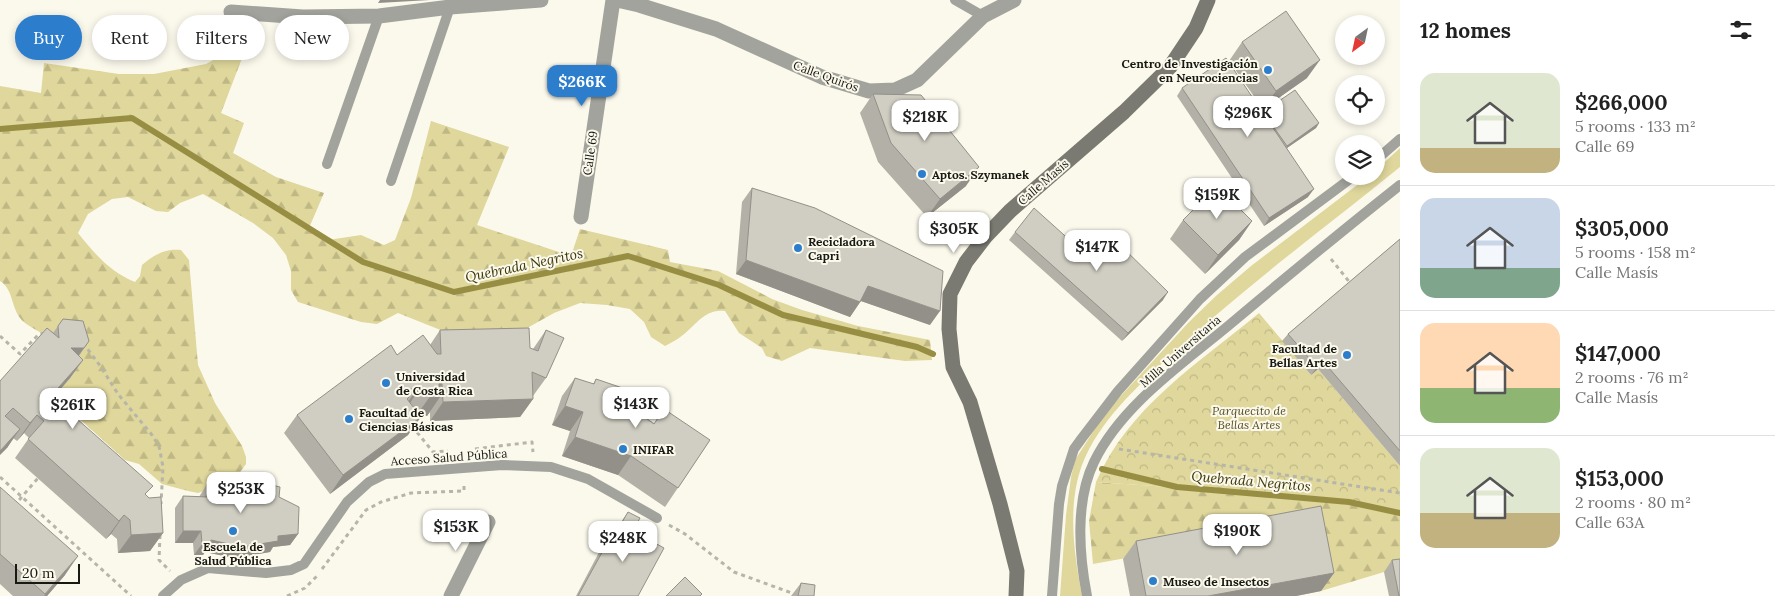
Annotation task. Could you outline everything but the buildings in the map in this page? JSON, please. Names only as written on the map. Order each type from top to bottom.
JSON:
[{"type":"street","points":[[231,12],[303,17],[379,16],[450,7],[541,0]]},
{"type":"street","name":"Calle 69","points":[[581,217],[612,0]]},
{"type":"street","name":"Calle Quirós","points":[[617,0],[716,29],[822,77],[870,91],[895,90],[917,80],[983,16],[1014,0]]},
{"type":"street","name":"Calle Masís","points":[[1016,596],[1017,571],[1000,504],[970,402],[953,367],[948,329],[950,294],[966,262],[986,236],[1010,211],[1124,112],[1170,67],[1196,28],[1208,0]]},
{"type":"street","points":[[451,596],[488,522]]},
{"type":"lane","points":[[956,0],[983,16]]},
{"type":"lane","points":[[391,182],[450,7]]},
{"type":"lane","points":[[327,164],[379,16]]},
{"type":"lane","points":[[1385,152],[1400,139]]},
{"type":"lane","name":"Milla Universitaria","points":[[1052,596],[1059,504],[1062,486],[1074,449],[1124,384],[1200,299],[1245,257],[1342,185]]},
{"type":"lane","name":"Milla Universitaria","points":[[1087,596],[1082,568],[1080,532],[1083,498],[1093,463],[1118,425],[1162,381],[1400,185]]},
{"type":"lane","name":"Acceso Salud Pública","points":[[163,596],[181,580],[208,568],[266,572],[291,570],[304,564],[347,502],[369,482],[385,474],[502,465],[551,467],[588,479],[657,518]]},
{"type":"path","points":[[1329,256],[1351,284]]},
{"type":"path","points":[[0,336],[20,354],[39,334],[62,333]]},
{"type":"path","points":[[76,338],[82,342],[92,355],[118,394],[159,446],[163,467],[161,512]]},
{"type":"path","points":[[287,596],[305,588],[315,578],[366,510],[381,502],[411,493],[464,491],[464,451],[433,452],[409,423]]},
{"type":"path","points":[[1114,448],[1400,492]]},
{"type":"path","points":[[0,477],[131,596]]},
{"type":"path","points":[[9,512],[38,478]]},
{"type":"path","points":[[160,532],[159,560],[172,573]]},
{"type":"green space","points":[[213,60],[241,60],[221,113],[244,123],[233,153],[276,177],[324,193],[309,228],[328,240],[361,235],[384,245],[395,240],[411,198],[431,121],[509,147],[477,225],[571,256],[580,229],[668,250],[670,262],[718,271],[772,299],[802,310],[858,326],[930,340],[932,360],[905,361],[810,348],[782,361],[766,356],[762,348],[739,333],[725,311],[711,312],[705,315],[685,334],[665,346],[651,337],[644,322],[630,309],[607,305],[580,303],[554,313],[502,342],[448,333],[398,313],[377,324],[361,322],[298,302],[291,290],[291,271],[286,255],[273,238],[253,223],[203,194],[180,203],[168,212],[156,211],[128,197],[112,199],[88,214],[78,233],[96,255],[118,273],[135,282],[140,276],[142,265],[160,253],[170,250],[181,250],[189,260],[198,365],[215,403],[242,446],[246,457],[246,464],[238,475],[226,484],[198,493],[162,484],[139,464],[125,460],[54,396],[50,338],[22,321],[10,293],[0,281],[0,86],[41,93],[44,63],[119,74],[154,74],[206,64]]},
{"type":"green space","points":[[1400,148],[1400,167],[1385,179],[1385,162]]},
{"type":"green space","points":[[1357,185],[1378,185],[1197,332],[1144,381],[1108,420],[1089,449],[1077,481],[1073,530],[1082,596],[1060,596],[1066,515],[1075,460],[1105,413],[1189,322],[1251,266]]},
{"type":"green space","name":"Parquecito de Bellas Artes","points":[[1259,313],[1311,375],[1318,369],[1400,466],[1397,512],[1349,502],[1255,493],[1096,482],[1110,455],[1146,409],[1189,369]]},
{"type":"green space","points":[[1096,482],[1255,493],[1349,502],[1396,512],[1400,485],[1400,568],[1321,591],[1308,525],[1093,564],[1089,521]]},
{"type":"waterway","name":"Quebrada Negritos","points":[[0,129],[132,118],[363,262],[454,292],[628,256],[719,285],[783,315],[917,347],[933,354]]},
{"type":"waterway","name":"Quebrada Negritos","points":[[1102,469],[1177,487],[1349,502],[1400,513]]},
{"type":"place","name":"Centro de Investigación en Neurociencias","points":[[1268,70]]},
{"type":"place","name":"Aptos. Szymanek","points":[[922,174]]},
{"type":"place","name":"Recicladora Capri","points":[[798,248]]},
{"type":"place","name":"Facultad de Bellas Artes","points":[[1347,355]]},
{"type":"place","name":"Universidad de Costa Rica","points":[[386,383]]},
{"type":"place","name":"Facultad de Ciencias Básicas","points":[[349,419]]},
{"type":"place","name":"INIFAR","points":[[623,449]]},
{"type":"place","name":"Escuela de Salud Pública","points":[[233,531]]},
{"type":"place","name":"Museo de Insectos","points":[[1153,581]]}]
